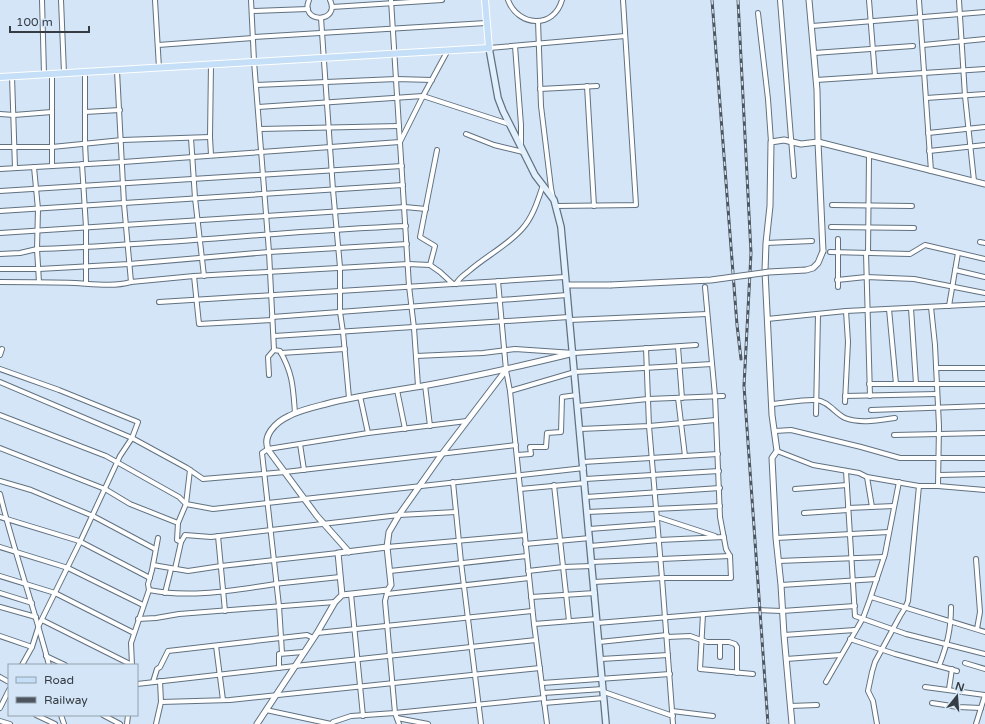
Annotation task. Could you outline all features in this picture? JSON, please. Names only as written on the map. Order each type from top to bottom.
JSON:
[{"type":"main road","points":[[485,0],[489,48],[498,98],[509,124],[535,176],[554,200],[561,227],[574,353],[606,724]]},
{"type":"main road","points":[[0,77],[489,48]]},
{"type":"street","points":[[42,0],[44,74]]},
{"type":"street","points":[[61,0],[64,73]]},
{"type":"street","points":[[155,0],[159,68]]},
{"type":"street","points":[[251,0],[274,336],[274,350],[268,357],[269,375]]},
{"type":"street","points":[[309,0],[308,9],[313,16],[321,18],[329,15],[332,7],[330,0]]},
{"type":"street","points":[[332,7],[391,2],[442,0]]},
{"type":"street","points":[[508,0],[516,14],[523,19],[532,21],[549,18],[556,12],[561,5],[562,0]]},
{"type":"street","points":[[556,206],[636,205],[623,0]]},
{"type":"street","points":[[780,0],[794,176]]},
{"type":"street","points":[[567,285],[610,285],[711,280],[769,272],[806,270],[813,268],[818,263],[824,251],[816,80],[809,0]]},
{"type":"street","points":[[869,0],[875,76]]},
{"type":"street","points":[[919,0],[931,171]]},
{"type":"street","points":[[959,0],[965,96],[974,181]]},
{"type":"street","points":[[391,2],[409,286],[414,328],[418,386]]},
{"type":"street","points":[[252,11],[308,9]]},
{"type":"street","points":[[812,26],[985,12]]},
{"type":"street","points":[[758,13],[768,99],[771,142],[770,206],[765,271],[772,415],[777,451],[772,458],[776,538],[792,724]]},
{"type":"street","points":[[321,18],[328,127],[340,267],[340,312],[349,398]]},
{"type":"street","points":[[538,21],[541,106],[550,180],[554,200]]},
{"type":"street","points":[[158,45],[253,37],[486,23]]},
{"type":"street","points":[[489,48],[625,36]]},
{"type":"street","points":[[923,45],[985,39]]},
{"type":"street","points":[[466,134],[494,145],[522,150],[522,125],[515,46]]},
{"type":"street","points":[[814,53],[913,46]]},
{"type":"street","points":[[400,142],[448,50]]},
{"type":"street","points":[[211,64],[211,155]]},
{"type":"street","points":[[816,80],[985,69]]},
{"type":"street","points":[[117,71],[130,282]]},
{"type":"street","points":[[85,72],[84,186],[86,283]]},
{"type":"street","points":[[52,74],[52,166]]},
{"type":"street","points":[[12,76],[15,168]]},
{"type":"street","points":[[256,85],[396,79],[432,80]]},
{"type":"street","points":[[587,86],[594,206]]},
{"type":"street","points":[[540,89],[596,86]]},
{"type":"street","points":[[926,98],[985,94]]},
{"type":"street","points":[[258,107],[423,96],[509,124]]},
{"type":"street","points":[[85,112],[120,110]]},
{"type":"street","points":[[0,114],[14,115],[52,112]]},
{"type":"street","points":[[260,129],[399,126]]},
{"type":"street","points":[[928,133],[985,126]]},
{"type":"street","points":[[0,147],[52,147],[122,140],[210,137]]},
{"type":"street","points":[[191,138],[195,198],[204,276]]},
{"type":"street","points":[[771,142],[784,140],[801,144],[818,142],[985,184]]},
{"type":"street","points":[[0,169],[123,162],[400,142]]},
{"type":"street","points":[[929,151],[985,145]]},
{"type":"street","points":[[430,265],[435,246],[420,237],[437,150]]},
{"type":"street","points":[[869,156],[866,277],[870,396]]},
{"type":"street","points":[[0,191],[124,182],[402,166]]},
{"type":"street","points":[[34,167],[38,208],[37,249],[39,282]]},
{"type":"street","points":[[0,211],[403,185]]},
{"type":"street","points":[[455,284],[474,266],[508,242],[522,229],[530,219],[543,185]]},
{"type":"street","points":[[832,205],[912,206]]},
{"type":"street","points":[[0,233],[405,207],[426,209]]},
{"type":"street","points":[[0,254],[20,253],[37,249],[128,245],[336,229],[406,226]]},
{"type":"street","points":[[831,227],[914,228]]},
{"type":"street","points":[[838,239],[838,287]]},
{"type":"street","points":[[766,243],[812,242]]},
{"type":"street","points":[[980,242],[985,243]]},
{"type":"street","points":[[0,269],[39,269],[129,264],[269,252],[407,244]]},
{"type":"street","points":[[830,252],[910,254],[925,246],[985,259]]},
{"type":"street","points":[[949,306],[958,253]]},
{"type":"street","points":[[0,282],[86,283],[104,285],[194,276],[408,264],[430,265],[455,284]]},
{"type":"street","points":[[955,270],[985,276]]},
{"type":"street","points":[[194,276],[199,324],[567,295]]},
{"type":"street","points":[[159,302],[196,301],[565,277]]},
{"type":"street","points":[[837,280],[866,277],[914,279],[985,293]]},
{"type":"street","points":[[498,281],[532,611],[547,724]]},
{"type":"street","points":[[594,582],[662,578],[731,578],[730,556],[726,549],[720,517],[715,396],[705,287]]},
{"type":"street","points":[[767,319],[846,311],[985,304]]},
{"type":"street","points":[[931,307],[935,344],[938,407],[938,486]]},
{"type":"street","points":[[911,308],[916,384]]},
{"type":"street","points":[[890,309],[896,384]]},
{"type":"street","points":[[845,402],[848,342],[846,311]]},
{"type":"street","points":[[274,336],[570,318],[707,314]]},
{"type":"street","points":[[816,414],[818,314]]},
{"type":"street","points":[[416,356],[483,353],[515,349],[574,353],[696,345]]},
{"type":"street","points":[[678,347],[680,424],[685,456]]},
{"type":"street","points":[[646,348],[651,458],[666,617],[673,724]]},
{"type":"street","points":[[0,355],[2,349]]},
{"type":"street","points":[[281,354],[345,349]]},
{"type":"street","points":[[274,350],[280,351],[288,366],[292,380],[295,413]]},
{"type":"street","points":[[349,552],[324,524],[266,446],[272,428],[278,422],[295,413],[349,398],[506,370],[574,353]]},
{"type":"street","points":[[510,391],[575,372],[712,364]]},
{"type":"street","points":[[936,368],[985,368]]},
{"type":"street","points":[[0,369],[138,422],[132,438],[117,463],[68,568],[39,625],[32,647],[23,664]]},
{"type":"street","points":[[399,724],[396,716],[385,601],[387,592],[391,585],[387,547],[389,532],[399,515],[421,486],[442,454],[506,370]]},
{"type":"street","points":[[0,382],[132,438],[190,470],[202,479],[304,470],[516,445]]},
{"type":"street","points":[[869,384],[985,384]]},
{"type":"street","points":[[425,385],[430,426]]},
{"type":"street","points":[[397,390],[405,429]]},
{"type":"street","points":[[845,396],[937,394]]},
{"type":"street","points":[[517,455],[531,454],[530,447],[546,447],[547,433],[561,432],[562,397],[577,395]]},
{"type":"street","points":[[360,396],[368,433]]},
{"type":"street","points":[[578,406],[648,399],[723,396]]},
{"type":"street","points":[[772,404],[816,400],[826,404],[851,420],[863,421],[895,418]]},
{"type":"street","points":[[871,410],[985,406]]},
{"type":"street","points":[[0,415],[106,456],[179,497],[186,504],[213,509],[421,486],[583,465],[651,458],[718,454]]},
{"type":"street","points":[[580,429],[680,424],[716,420]]},
{"type":"street","points":[[279,668],[279,654],[282,653],[279,606],[262,453],[268,449],[368,433],[468,421]]},
{"type":"street","points":[[775,431],[791,430],[900,458],[985,458]]},
{"type":"street","points":[[894,435],[985,433]]},
{"type":"street","points":[[300,444],[304,470]]},
{"type":"street","points":[[0,448],[105,489],[130,504],[178,523]]},
{"type":"street","points":[[777,451],[813,465],[919,486],[985,490]]},
{"type":"street","points":[[181,542],[177,540],[178,523],[186,504],[190,470]]},
{"type":"street","points":[[520,489],[653,474],[719,470]]},
{"type":"street","points":[[846,471],[855,616],[906,634],[985,654]]},
{"type":"street","points":[[939,475],[985,474]]},
{"type":"street","points":[[867,476],[872,507]]},
{"type":"street","points":[[0,481],[31,490],[93,516],[155,549]]},
{"type":"street","points":[[453,482],[474,675],[481,724]]},
{"type":"street","points":[[826,682],[863,618],[871,597],[884,557],[899,482]]},
{"type":"street","points":[[554,485],[569,621]]},
{"type":"street","points":[[795,489],[847,485]]},
{"type":"street","points":[[877,724],[873,701],[868,691],[874,662],[906,608],[908,601],[919,486]]},
{"type":"street","points":[[586,497],[720,488]]},
{"type":"street","points":[[0,496],[6,520],[39,625],[48,664]]},
{"type":"street","points":[[587,512],[720,506]]},
{"type":"street","points":[[804,513],[894,506]]},
{"type":"street","points":[[165,593],[184,535],[211,537],[399,515],[456,512]]},
{"type":"street","points":[[0,517],[80,542],[150,578]]},
{"type":"street","points":[[657,517],[718,537]]},
{"type":"street","points":[[589,529],[657,524]]},
{"type":"street","points":[[776,538],[889,532]]},
{"type":"street","points":[[153,565],[188,572],[221,566],[387,547],[525,535]]},
{"type":"street","points":[[218,536],[225,611]]},
{"type":"street","points":[[590,546],[659,540],[724,537]]},
{"type":"street","points":[[132,664],[131,643],[149,590],[148,584],[158,538]]},
{"type":"street","points":[[526,544],[590,538]]},
{"type":"street","points":[[0,547],[68,568],[144,605]]},
{"type":"street","points":[[338,553],[342,595]]},
{"type":"street","points":[[390,571],[461,562],[527,556]]},
{"type":"street","points":[[528,571],[592,564],[730,556]]},
{"type":"street","points":[[778,561],[884,557]]},
{"type":"street","points":[[976,559],[980,612],[977,629]]},
{"type":"street","points":[[0,576],[55,593],[134,633]]},
{"type":"street","points":[[149,590],[180,594],[223,591],[340,577]]},
{"type":"street","points":[[257,724],[317,633],[335,602],[342,595],[529,578]]},
{"type":"street","points":[[781,585],[877,579]]},
{"type":"street","points":[[0,592],[32,603]]},
{"type":"street","points":[[531,598],[595,593]]},
{"type":"street","points":[[351,594],[363,716]]},
{"type":"street","points":[[871,597],[985,632]]},
{"type":"street","points":[[138,619],[179,614],[335,602]]},
{"type":"street","points":[[534,624],[666,617],[754,610],[782,611],[855,606]]},
{"type":"street","points":[[0,607],[36,617]]},
{"type":"street","points":[[939,666],[947,644],[951,622],[951,607]]},
{"type":"street","points":[[317,633],[532,611]]},
{"type":"street","points":[[703,614],[700,669],[753,674]]},
{"type":"street","points":[[42,620],[130,664]]},
{"type":"street","points":[[784,635],[855,630]]},
{"type":"street","points":[[153,682],[157,669],[160,668],[168,651],[307,635],[313,638]]},
{"type":"street","points":[[0,636],[32,647]]},
{"type":"street","points":[[599,642],[667,636],[690,636],[708,642],[729,642],[735,644],[737,647],[737,673]]},
{"type":"street","points":[[850,639],[957,671]]},
{"type":"street","points":[[138,684],[536,640]]},
{"type":"street","points":[[720,642],[720,657]]},
{"type":"street","points":[[216,646],[223,700]]},
{"type":"street","points":[[282,653],[304,652]]},
{"type":"street","points":[[601,659],[668,655]]},
{"type":"street","points":[[786,659],[841,655]]},
{"type":"street","points":[[46,656],[63,664]]},
{"type":"street","points":[[965,663],[985,669]]},
{"type":"street","points":[[161,702],[223,700],[275,696],[540,668]]},
{"type":"street","points":[[949,689],[952,669]]},
{"type":"street","points":[[542,683],[670,674]]},
{"type":"street","points":[[156,724],[161,702],[160,681]]},
{"type":"street","points":[[925,687],[985,695],[976,724]]},
{"type":"street","points":[[0,708],[8,692]]},
{"type":"street","points":[[266,710],[331,724],[351,716],[396,716],[543,696],[604,693],[672,714],[713,716]]},
{"type":"street","points":[[544,703],[604,693]]},
{"type":"street","points":[[4,700],[8,702]]},
{"type":"street","points":[[932,703],[958,708],[981,708]]},
{"type":"street","points":[[790,706],[817,705]]},
{"type":"street","points":[[38,716],[55,724]]},
{"type":"street","points":[[105,716],[120,724]]},
{"type":"street","points":[[396,716],[428,724]]},
{"type":"street","points":[[0,721],[10,724]]},
{"type":"railway","points":[[712,0],[737,325],[741,359]]},
{"type":"railway","points":[[738,0],[751,253],[744,386],[768,724]]}]
